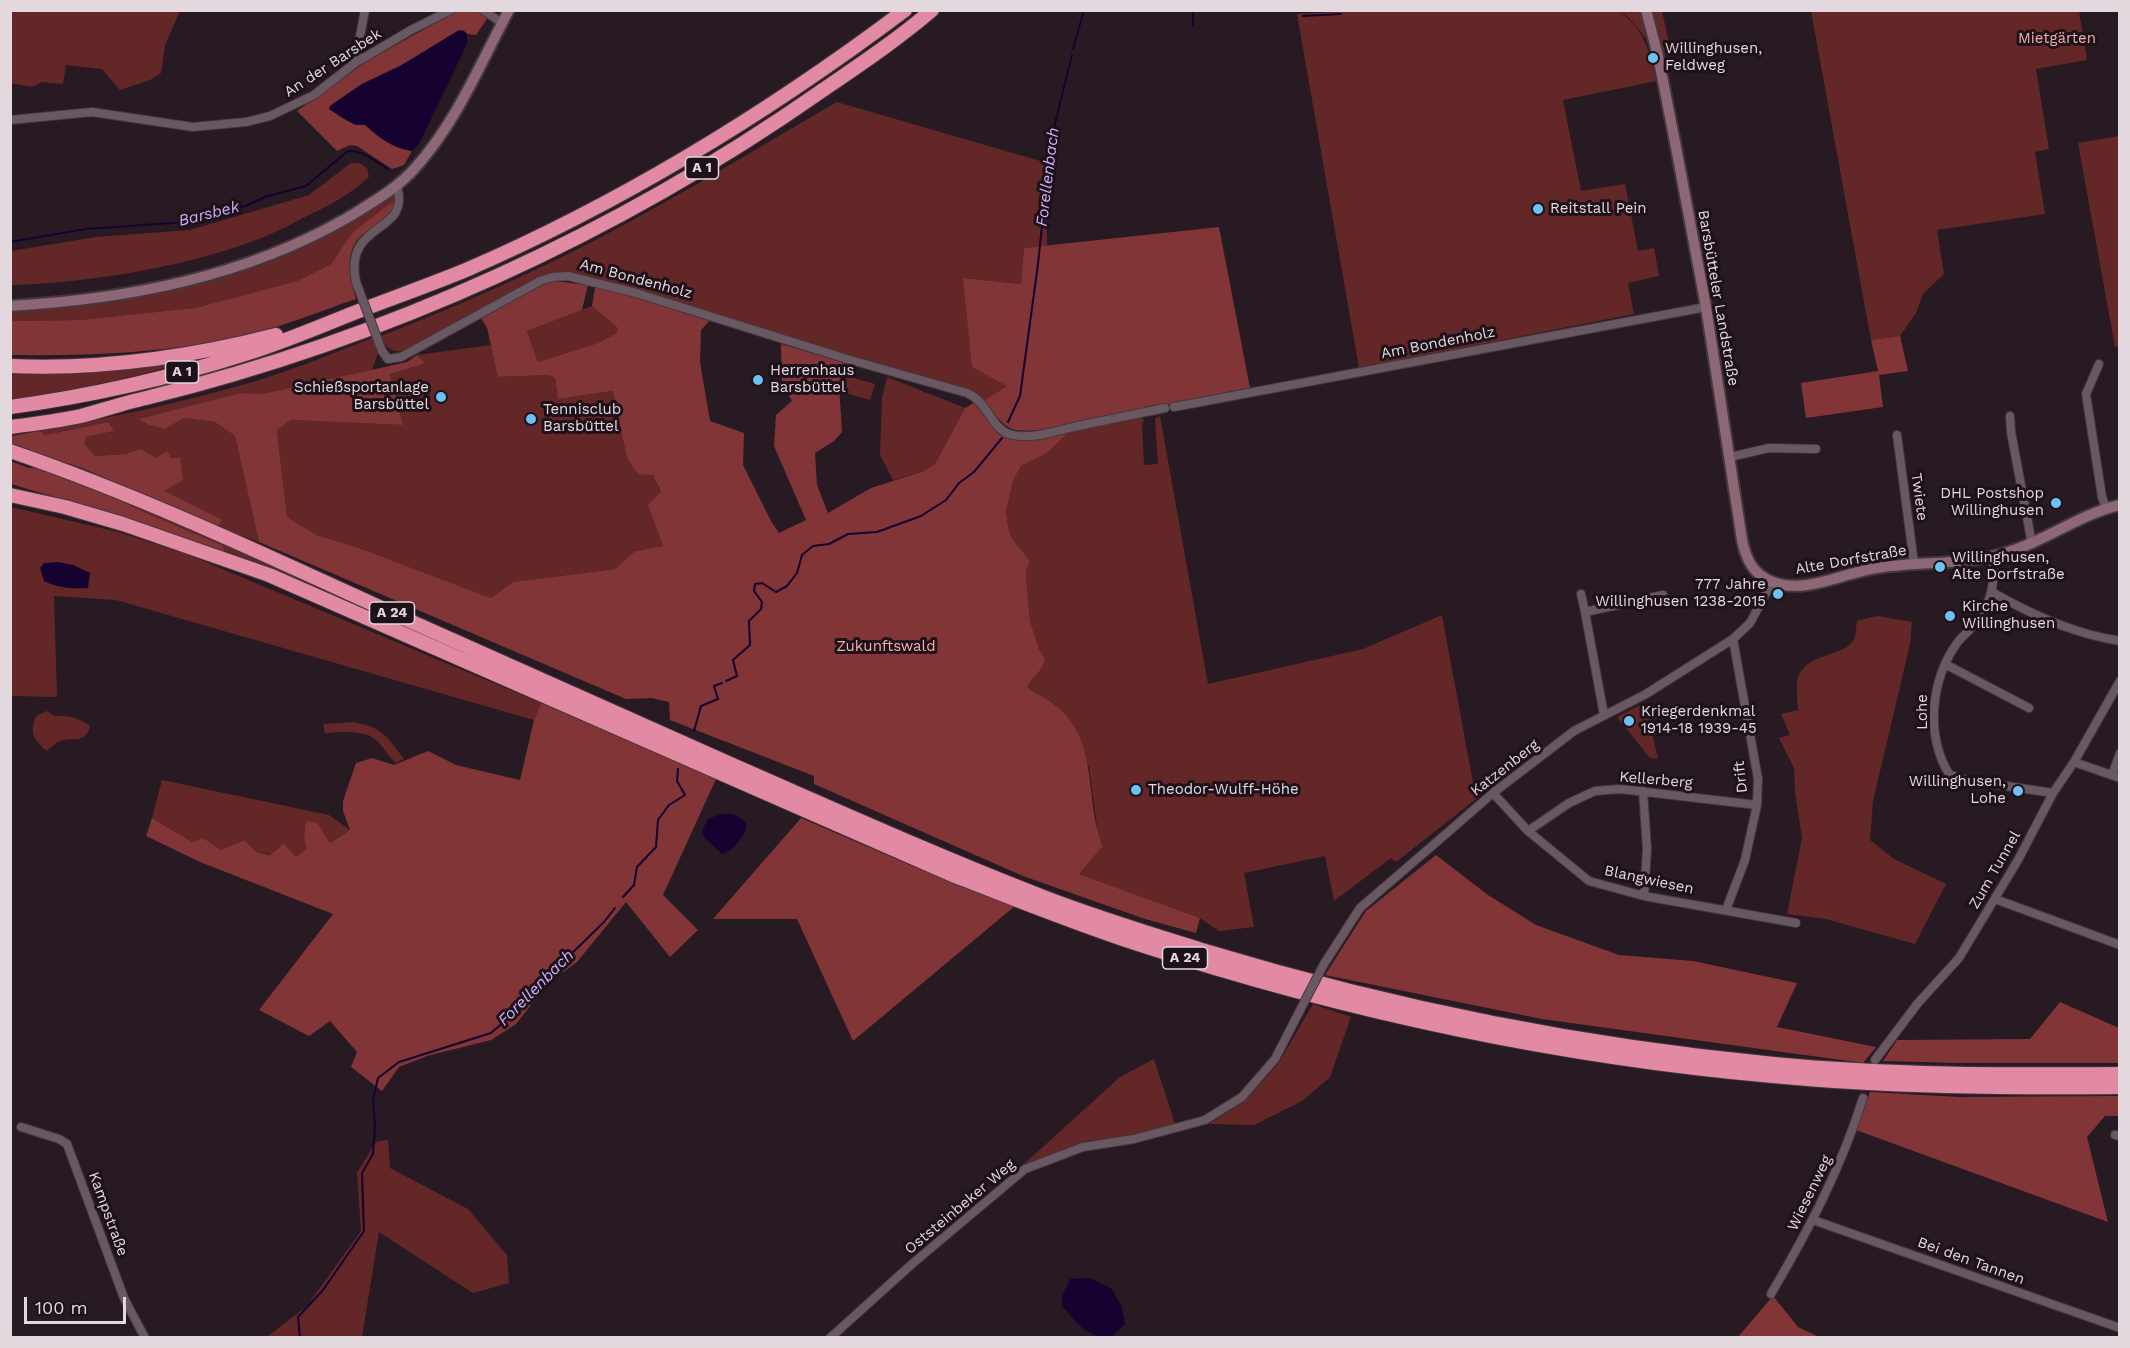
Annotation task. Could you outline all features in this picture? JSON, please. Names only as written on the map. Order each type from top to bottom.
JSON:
[{"type":"highway","name":"A 1","points":[[10,407],[56,400],[170,375],[250,353],[466,270],[628,191],[692,154],[794,91],[905,10]]},
{"type":"highway","name":"A 1","points":[[10,427],[80,416],[189,387],[323,347],[454,295],[575,238],[644,202],[757,135],[875,54],[932,10]]},
{"type":"highway","points":[[10,366],[76,366],[181,355],[263,338],[348,316]]},
{"type":"highway","name":"A 1","points":[[10,419],[123,403]]},
{"type":"highway","name":"A 24","points":[[10,451],[83,476],[200,525],[575,696],[900,839],[1050,899],[1138,930],[1261,968],[1359,994],[1481,1020],[1558,1035],[1666,1051],[1773,1064],[1905,1073],[2120,1074]]},
{"type":"highway","name":"A 24","points":[[10,495],[65,507],[123,524],[269,575],[955,876],[1134,943],[1257,980],[1355,1006],[1479,1033],[1664,1064],[1772,1076],[1911,1086],[2120,1087]]},
{"type":"street","points":[[355,63],[365,10]]},
{"type":"street","name":"An der Barsbek","points":[[10,120],[92,112],[193,128],[246,122],[270,116],[298,104],[326,87],[355,63],[411,30],[451,10]]},
{"type":"street","points":[[483,10],[502,23]]},
{"type":"street","points":[[10,306],[93,300],[169,286],[254,261],[332,226],[397,186],[418,165],[450,121],[509,10]]},
{"type":"street","name":"Barsbütteler Landstraße","points":[[1646,10],[1676,142],[1706,307],[1746,559],[1757,573],[1772,582]]},
{"type":"street","name":"Am Bondenholz","points":[[397,186],[399,202],[397,210],[391,219],[368,235],[356,250],[354,258],[356,282],[382,351],[388,358],[401,357],[540,281],[568,276],[636,293],[966,393],[979,400],[997,426],[1009,434],[1037,434],[1165,408]]},
{"type":"street","name":"Am Bondenholz","points":[[1174,407],[1706,307]]},
{"type":"street","points":[[2099,364],[2086,394],[2102,496],[2106,508]]},
{"type":"street","points":[[2010,416],[2032,544]]},
{"type":"street","name":"Twiete","points":[[1897,435],[1914,563]]},
{"type":"street","points":[[1730,457],[1769,448],[1816,449]]},
{"type":"street","name":"Alte Dorfstraße","points":[[1772,582],[1790,586],[1810,584],[1869,569],[1992,557],[2032,544],[2075,520],[2120,505]]},
{"type":"street","name":"Lohe","points":[[1992,557],[1995,572],[1992,592],[1978,619],[1958,643],[1939,676],[1934,720],[1938,750],[1949,774],[1960,779],[2054,793]]},
{"type":"street","name":"Katzenberg","points":[[1295,1020],[1324,964],[1360,908],[1493,793],[1574,731],[1646,694],[1733,639],[1750,623],[1772,582]]},
{"type":"street","points":[[1992,592],[2021,607],[2073,628],[2120,641]]},
{"type":"street","points":[[1581,594],[1604,715]]},
{"type":"street","points":[[1586,612],[1663,596]]},
{"type":"street","name":"Drift","points":[[1726,910],[1745,860],[1757,805],[1757,767],[1752,752],[1733,639]]},
{"type":"street","points":[[1945,664],[2029,708]]},
{"type":"street","name":"Zum Tunnel","points":[[1875,1060],[1918,1003],[1959,958],[2120,681]]},
{"type":"street","points":[[2074,762],[2116,777],[2120,753]]},
{"type":"street","name":"Kellerberg","points":[[1528,831],[1569,803],[1595,791],[1620,789],[1757,805]]},
{"type":"street","points":[[1643,791],[1647,849],[1644,896]]},
{"type":"street","name":"Blangwiesen","points":[[1493,793],[1528,831],[1589,880],[1644,896],[1796,923]]},
{"type":"street","points":[[1995,899],[2120,945]]},
{"type":"street","name":"Oststeinbeker Weg","points":[[830,1338],[912,1263],[1025,1169],[1083,1147],[1134,1139],[1205,1120],[1242,1097],[1275,1059],[1295,1020]]},
{"type":"street","name":"Wiesenweg","points":[[1772,1294],[1813,1220],[1841,1161],[1863,1098]]},
{"type":"street","name":"Kampstraße","points":[[21,1127],[59,1139],[67,1144],[124,1298],[145,1338]]},
{"type":"street","name":"Bei den Tannen","points":[[1813,1220],[2120,1328]]},
{"type":"green space","points":[[1618,10],[1634,25],[1645,41],[1656,81],[1563,100],[1581,191],[1625,184],[1638,251],[1654,248],[1659,276],[1628,283],[1634,314],[1359,368],[1297,14],[1355,11]]},
{"type":"green space","points":[[10,11],[180,11],[165,45],[161,73],[150,80],[120,90],[102,69],[66,65],[63,84],[42,82],[32,87],[11,83]]},
{"type":"green space","points":[[457,11],[475,11],[489,16],[476,35],[467,34],[464,31],[362,84],[330,106],[331,110],[355,124],[365,125],[392,145],[412,151],[404,165],[392,169],[357,146],[350,145],[337,151],[297,111],[367,61]]},
{"type":"green space","points":[[1620,11],[1640,11],[1647,40],[1629,18]]},
{"type":"green space","points":[[1653,11],[1662,11],[1670,48],[1661,56]]},
{"type":"green space","name":"Mietgärten","points":[[1811,11],[2079,11],[2087,60],[2036,69],[2049,149],[2035,152],[2045,214],[1937,230],[1944,274],[1923,294],[1916,313],[1900,336],[1871,340]]},
{"type":"green space","points":[[837,102],[1047,163],[1047,246],[1024,248],[1021,284],[964,278],[1008,387],[984,401],[977,394],[963,388],[848,357],[569,273],[544,275],[404,351],[392,350],[383,340],[381,336],[491,290],[592,242],[698,184]]},
{"type":"green space","points":[[2119,136],[2120,346],[2115,347],[2078,143]]},
{"type":"green space","points":[[351,163],[359,163],[367,168],[369,177],[329,205],[280,230],[237,247],[174,264],[107,277],[11,285],[11,251],[96,237],[190,230],[309,195]]},
{"type":"green space","points":[[394,195],[396,202],[352,233],[331,264],[297,281],[195,308],[79,320],[14,321],[11,318],[10,311],[112,302],[210,281],[302,246]]},
{"type":"green space","points":[[396,202],[390,215],[360,237],[352,251],[350,267],[356,299],[248,335],[189,346],[100,354],[11,355],[11,318],[14,321],[79,320],[195,308],[297,281],[331,264],[352,233],[388,205]]},
{"type":"green space","points":[[1219,227],[1250,388],[1048,429],[1025,431],[1005,425],[984,401],[1007,386],[972,367],[963,278],[1021,284],[1024,248]]},
{"type":"green space","name":"Zukunftswald","points":[[554,281],[588,285],[582,310],[527,331],[538,362],[598,343],[617,333],[617,327],[592,306],[595,287],[712,318],[701,330],[700,362],[710,421],[744,433],[743,465],[779,533],[806,520],[774,446],[776,415],[792,401],[782,383],[781,344],[850,364],[839,384],[842,432],[834,441],[815,453],[817,485],[828,513],[871,488],[924,471],[935,464],[965,408],[975,402],[1001,435],[1020,438],[1070,431],[1047,453],[1021,466],[1013,481],[1006,512],[1009,531],[1030,561],[1026,576],[1030,621],[1039,649],[1045,659],[1042,667],[1027,687],[1051,702],[1069,719],[1079,735],[1085,753],[1097,827],[1103,846],[1079,874],[1200,918],[1196,933],[1145,919],[1023,876],[814,784],[814,776],[670,720],[669,702],[652,698],[626,699],[259,542],[235,436],[215,422],[184,418],[165,429],[149,425],[139,419],[240,393],[263,394],[407,362],[417,355],[425,363],[390,374],[403,425],[291,420],[277,430],[287,517],[317,535],[359,548],[491,598],[513,582],[615,569],[635,551],[663,546],[648,505],[661,492],[653,475],[638,474],[627,458],[613,391],[558,399],[555,378],[549,375],[498,377],[487,328],[481,318],[541,285]]},
{"type":"green space","points":[[592,306],[617,327],[617,333],[598,343],[538,362],[527,331]]},
{"type":"green space","points":[[1900,336],[1908,371],[1879,375],[1883,407],[1806,418],[1801,383],[1878,371],[1871,340]]},
{"type":"green space","points":[[372,338],[378,353],[372,370],[263,395],[240,393],[140,419],[149,425],[165,429],[184,418],[215,422],[235,436],[259,542],[218,527],[221,520],[163,491],[158,458],[141,449],[125,454],[95,456],[83,444],[86,437],[114,431],[109,422],[45,435],[40,431],[149,409],[229,389],[314,361]]},
{"type":"green space","points":[[491,345],[499,377],[549,375],[555,378],[558,399],[614,391],[627,458],[653,475],[661,493],[649,506],[663,546],[635,551],[615,569],[513,582],[491,598],[359,548],[317,535],[287,517],[277,430],[291,420],[403,425],[390,373],[424,363],[417,355]]},
{"type":"green space","points":[[211,354],[212,356],[112,381],[11,400],[10,371]]},
{"type":"green space","points":[[846,376],[875,384],[870,400],[842,392]]},
{"type":"green space","points":[[887,377],[965,408],[935,464],[924,471],[893,480],[880,455],[882,398]]},
{"type":"green space","points":[[1160,416],[1208,684],[1363,649],[1442,615],[1476,799],[1396,862],[1391,858],[1334,901],[1325,856],[1244,873],[1254,927],[1219,931],[1200,918],[1079,874],[1103,846],[1098,834],[1089,767],[1069,721],[1054,703],[1039,697],[1027,687],[1042,667],[1045,659],[1039,649],[1030,621],[1026,576],[1030,561],[1009,531],[1006,512],[1013,481],[1021,466],[1047,453],[1070,431],[1141,417],[1144,420],[1142,425],[1144,465],[1158,464],[1155,419]]},
{"type":"green space","points":[[109,422],[114,431],[86,437],[84,444],[95,456],[125,454],[141,449],[157,458],[167,451],[171,458],[180,458],[183,480],[164,491],[222,520],[218,527],[82,468],[11,445],[11,436],[40,431],[45,435]]},
{"type":"green space","points":[[10,461],[29,468],[40,467],[129,502],[130,506],[223,546],[225,554],[124,518],[11,484]]},
{"type":"green space","points":[[129,502],[305,580],[304,586],[225,554],[130,506]]},
{"type":"green space","points":[[11,507],[118,532],[189,555],[541,703],[534,720],[116,600],[54,596],[57,697],[11,696]]},
{"type":"green space","points":[[1877,616],[1912,622],[1910,644],[1873,801],[1870,840],[1894,859],[1946,884],[1915,944],[1826,919],[1787,914],[1802,838],[1794,768],[1779,738],[1790,735],[1781,714],[1798,710],[1797,682],[1800,672],[1815,660],[1849,645],[1855,637],[1857,621]]},
{"type":"green space","points":[[541,703],[716,779],[663,895],[698,930],[670,957],[626,902],[577,962],[548,983],[516,1024],[491,1040],[427,1056],[399,1067],[382,1091],[351,1067],[357,1052],[330,1021],[309,1036],[259,1010],[333,914],[200,862],[146,836],[152,818],[192,842],[203,838],[221,850],[244,840],[256,852],[270,855],[284,844],[296,857],[306,849],[304,838],[306,821],[318,823],[330,843],[350,830],[343,811],[343,801],[356,763],[372,758],[394,765],[428,751],[456,765],[520,780],[534,720]]},
{"type":"green space","points":[[1645,703],[1658,759],[1650,758],[1617,717]]},
{"type":"green space","points":[[47,711],[55,716],[82,721],[90,726],[88,732],[81,738],[58,742],[47,751],[36,740],[33,727],[36,716]]},
{"type":"green space","points":[[354,722],[372,727],[384,734],[404,759],[395,763],[380,744],[369,736],[354,732],[325,733],[323,724]]},
{"type":"green space","points":[[162,780],[329,815],[350,830],[330,843],[318,823],[304,838],[306,849],[296,857],[256,852],[243,840],[221,851],[203,838],[192,842],[152,818]]},
{"type":"green space","points":[[801,818],[931,874],[1015,906],[853,1041],[797,919],[713,919]]},
{"type":"green space","points":[[1436,855],[1488,895],[1536,925],[1619,955],[1693,961],[1797,983],[1777,1027],[1876,1047],[1863,1063],[1542,1019],[1325,975],[1366,911]]},
{"type":"green space","points":[[2060,1002],[2119,1028],[2119,1063],[1883,1061],[1897,1040],[2030,1039]]},
{"type":"green space","points":[[1313,1004],[1351,1017],[1330,1077],[1302,1101],[1254,1125],[1209,1124],[1245,1101],[1278,1064]]},
{"type":"green space","points":[[1154,1059],[1176,1127],[1133,1136],[1086,1141],[1023,1165],[1120,1077]]},
{"type":"green space","points":[[1870,1092],[1959,1097],[2119,1096],[2119,1116],[2105,1116],[2087,1137],[2108,1222],[1856,1130]]},
{"type":"green space","points":[[388,1140],[390,1168],[468,1209],[507,1255],[509,1283],[473,1293],[379,1232],[362,1337],[267,1337],[307,1306],[361,1231],[357,1173],[376,1142]]},
{"type":"green space","points":[[1773,1296],[1798,1327],[1819,1337],[1737,1338]]},
{"type":"shaded area","points":[[459,30],[467,34],[467,44],[419,144],[412,151],[392,145],[365,125],[355,125],[329,109],[362,84],[400,66]]},
{"type":"shaded area","points":[[58,562],[73,565],[90,573],[88,588],[66,588],[44,581],[40,568],[44,563]]},
{"type":"shaded area","points":[[721,814],[736,815],[747,825],[738,842],[722,854],[705,838],[702,831],[708,819]]},
{"type":"shaded area","points":[[1089,1278],[1111,1288],[1122,1307],[1125,1324],[1111,1337],[1095,1335],[1083,1329],[1062,1306],[1062,1297],[1070,1279]]},
{"type":"waterway","name":"Forellenbach","points":[[1073,49],[1084,10]]},
{"type":"waterway","points":[[1193,10],[1193,26]]},
{"type":"waterway","points":[[1303,16],[1341,14]]},
{"type":"waterway","name":"Forellenbach","points":[[1008,422],[1020,396],[1038,264],[1051,140],[1072,55]]},
{"type":"waterway","name":"Barsbek","points":[[10,242],[86,229],[187,222],[208,217],[245,206],[268,196],[306,186],[348,151],[364,154],[388,169]]},
{"type":"waterway","name":"Forellenbach","points":[[726,681],[737,676],[733,660],[750,645],[749,621],[761,609],[762,602],[754,591],[755,584],[762,583],[776,592],[787,586],[797,573],[802,555],[813,546],[829,544],[848,534],[877,532],[921,516],[946,500],[959,483],[974,472],[1002,438]]},
{"type":"waterway","name":"Forellenbach","points":[[694,731],[701,706],[718,699],[714,686],[722,683]]},
{"type":"waterway","name":"Forellenbach","points":[[623,897],[634,885],[637,867],[656,847],[658,820],[669,805],[685,795],[677,781],[678,769]]},
{"type":"waterway","name":"Forellenbach","points":[[300,1338],[298,1317],[323,1290],[364,1231],[362,1173],[373,1154],[375,1126],[373,1100],[378,1078],[399,1062],[491,1033],[513,1014],[537,983],[563,962],[615,908]]},
{"type":"place","name":"Willinghusen, Feldweg","points":[[1653,58]]},
{"type":"place","name":"Reitstall Pein","points":[[1538,209]]},
{"type":"place","name":"Herrenhaus Barsbüttel","points":[[758,380]]},
{"type":"place","name":"Schießsportanlage Barsbüttel","points":[[441,397]]},
{"type":"place","name":"Tennisclub Barsbüttel","points":[[531,419]]},
{"type":"place","name":"DHL Postshop Willinghusen","points":[[2056,503]]},
{"type":"place","name":"Willinghusen, Alte Dorfstraße","points":[[1940,567]]},
{"type":"place","name":"777 Jahre Willinghusen 1238-2015","points":[[1778,594]]},
{"type":"place","name":"Kirche Willinghusen","points":[[1950,616]]},
{"type":"place","name":"Kriegerdenkmal 1914-18 1939-45","points":[[1629,721]]},
{"type":"place","name":"Theodor-Wulff-Höhe","points":[[1136,790]]},
{"type":"place","name":"Willinghusen, Lohe","points":[[2018,791]]}]
